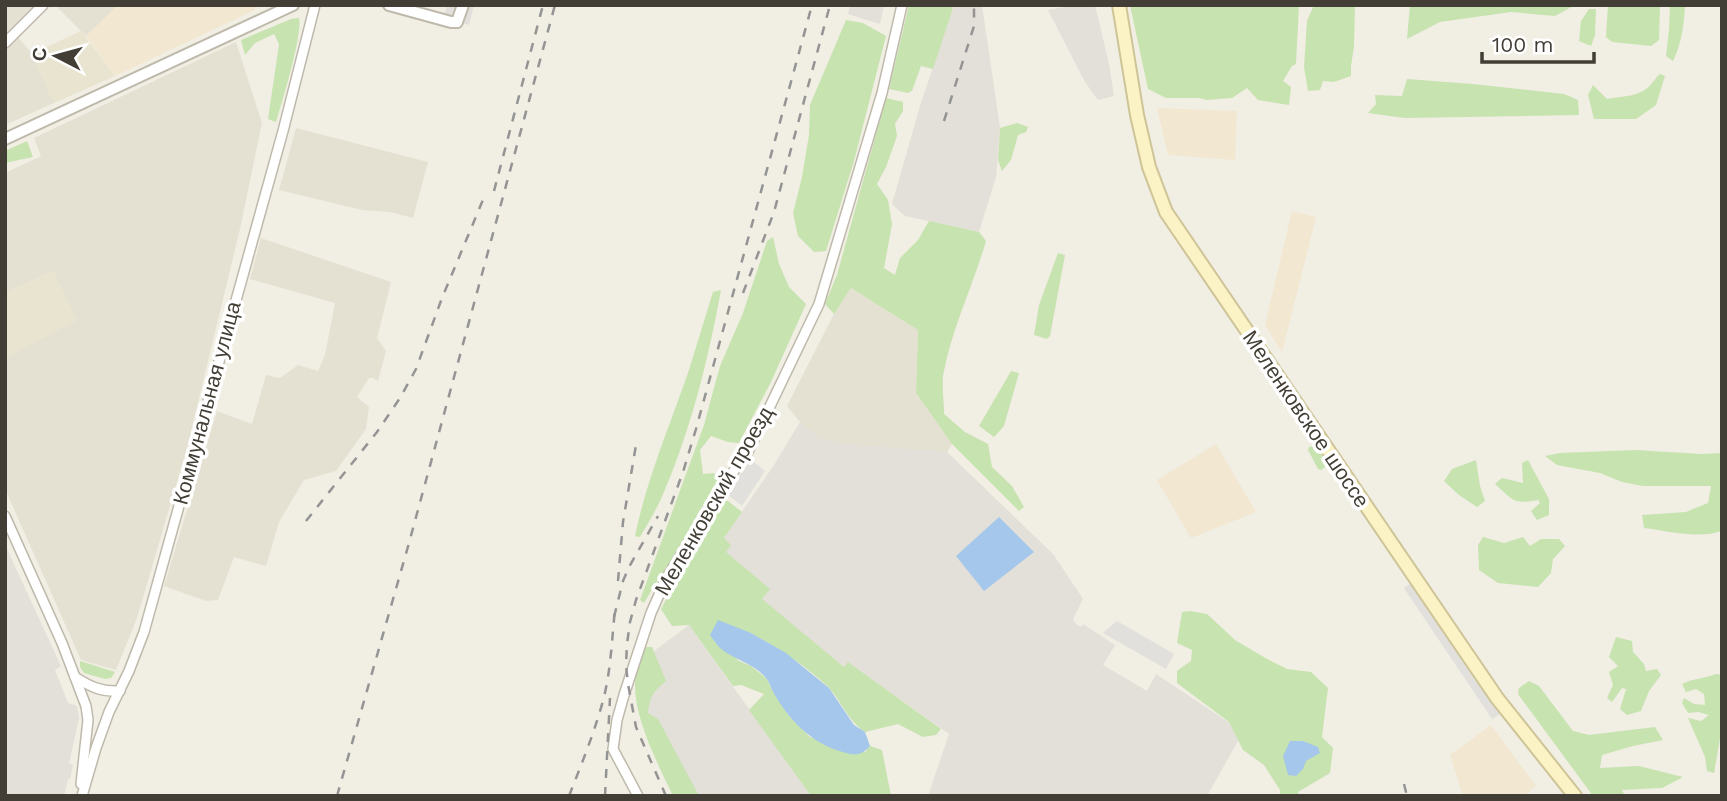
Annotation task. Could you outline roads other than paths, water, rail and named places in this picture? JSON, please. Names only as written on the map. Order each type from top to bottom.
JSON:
[{"type":"main road","name":"Меленковское шоссе","points":[[1119,5],[1139,123],[1149,167],[1166,212],[1497,698],[1574,796]]},
{"type":"street","points":[[5,43],[43,5]]},
{"type":"street","points":[[5,139],[293,5]]},
{"type":"street","name":"Коммунальная улица","points":[[80,796],[104,724],[144,632],[283,131],[315,5]]},
{"type":"street","points":[[389,5],[451,22],[457,22],[463,5]]},
{"type":"street","name":"Меленковский проезд","points":[[638,796],[613,749],[617,720],[651,613],[666,579],[727,480],[748,452],[819,304],[882,93],[902,5]]},
{"type":"street","points":[[5,516],[62,643],[86,706],[88,720],[80,796]]},
{"type":"street","points":[[75,677],[106,692],[120,691]]},
{"type":"water","points":[[999,517],[1034,552],[984,591],[956,556]]},
{"type":"water","points":[[718,620],[751,633],[786,653],[829,688],[854,725],[865,732],[870,746],[860,754],[850,754],[824,745],[805,732],[782,707],[761,673],[716,643],[710,635]]},
{"type":"water","points":[[1290,741],[1303,741],[1318,747],[1320,753],[1306,761],[1296,776],[1288,775],[1283,756]]},
{"type":"railway","points":[[494,191],[543,5]]},
{"type":"railway","points":[[337,796],[409,543],[555,5]]},
{"type":"railway","points":[[666,796],[636,727],[626,665],[630,622],[696,429],[812,5]]},
{"type":"railway","points":[[743,293],[774,212],[830,5]]},
{"type":"railway","points":[[944,121],[974,26],[974,5]]},
{"type":"railway","points":[[306,521],[377,432],[416,369],[485,195]]},
{"type":"railway","points":[[618,581],[623,522],[637,439]]},
{"type":"railway","points":[[614,617],[629,567],[658,516]]},
{"type":"railway","points":[[569,796],[604,697],[615,609]]},
{"type":"railway","points":[[605,796],[610,698]]},
{"type":"railway","points":[[1404,784],[1407,796]]}]
